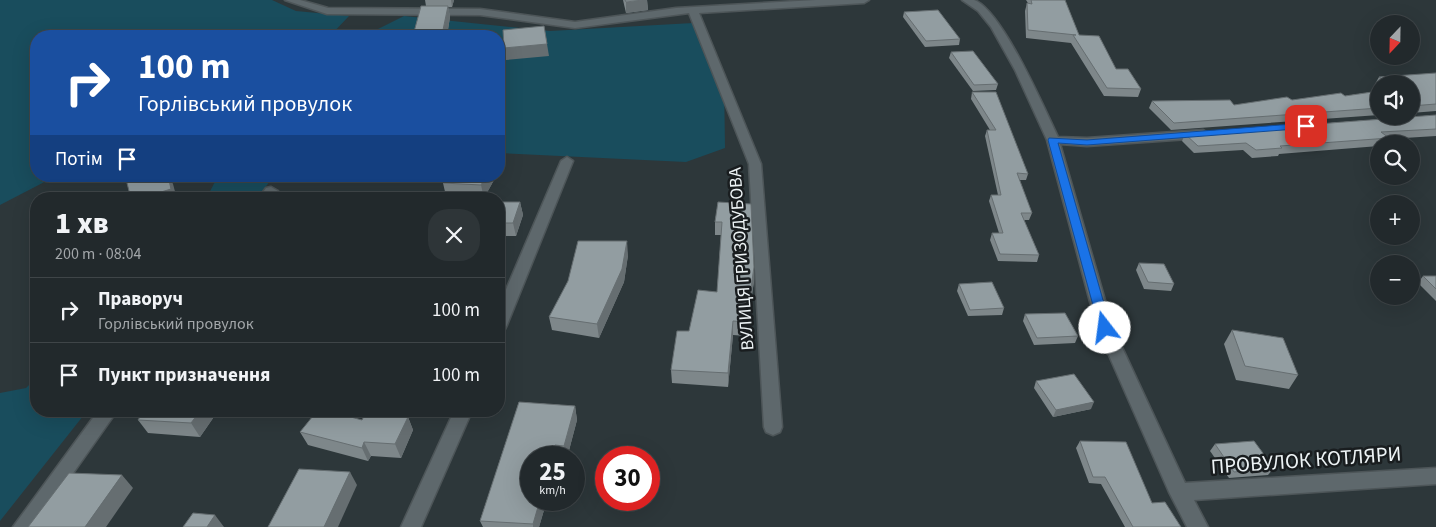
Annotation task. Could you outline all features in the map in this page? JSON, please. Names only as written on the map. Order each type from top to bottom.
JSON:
[{"type":"street","points":[[290,0],[327,11],[480,12],[575,25],[676,11],[864,0]]},
{"type":"street","points":[[672,0],[676,11]]},
{"type":"street","points":[[967,0],[986,6],[1020,70],[1053,140],[1105,328],[1179,492],[1198,527]]},
{"type":"street","name":"ВУЛИЦЯ ГРИЗОДУБОВА","points":[[693,10],[755,164],[773,427]]},
{"type":"street","points":[[1053,140],[1087,142],[1216,133]]},
{"type":"street","points":[[505,311],[567,161]]},
{"type":"street","points":[[23,527],[104,417]]},
{"type":"street","points":[[411,527],[460,417]]},
{"type":"street","name":"ПРОВУЛОК КОТЛЯРИ","points":[[1179,492],[1436,476]]},
{"type":"shaded area","points":[[0,0],[272,0],[296,11],[349,16],[336,30],[30,30],[30,182],[44,182],[0,205]]},
{"type":"shaded area","points":[[404,16],[550,31],[693,23],[724,80],[725,148],[686,162],[505,153],[505,30],[376,30]]},
{"type":"shaded area","points":[[215,182],[269,182],[261,192],[210,192]]},
{"type":"shaded area","points":[[30,384],[30,417],[82,417],[0,521],[0,393],[26,388]]},
{"type":"building","points":[[625,0],[643,0],[626,2]]},
{"type":"building","points":[[1031,0],[1065,0],[1079,35],[1099,36],[1116,69],[1128,69],[1141,89],[1107,88],[1073,35],[1076,35],[1028,30],[1027,3],[1032,4]]},
{"type":"building","points":[[421,6],[448,6],[443,30],[415,30]]},
{"type":"building","points":[[938,10],[960,39],[926,41],[904,12]]},
{"type":"building","points":[[544,26],[547,44],[505,48],[505,30],[503,30]]},
{"type":"building","points":[[973,51],[998,84],[974,85],[951,52]]},
{"type":"building","points":[[1436,73],[1436,104],[1420,105],[1420,75],[1408,75]]},
{"type":"building","points":[[972,92],[996,92],[1028,174],[1017,173],[1032,213],[1021,213],[1039,255],[1000,254],[992,233],[1003,233],[991,195],[1001,195],[987,130],[996,130]]},
{"type":"building","points":[[1370,92],[1370,109],[1174,123],[1152,101],[1230,100],[1234,105],[1287,97],[1292,100],[1341,93],[1345,96]]},
{"type":"building","points":[[1436,115],[1436,129],[1381,132],[1385,135],[1370,135],[1370,139],[1280,146],[1282,148],[1256,150],[1246,143],[1198,146],[1185,134],[1370,120],[1370,125],[1420,125],[1420,116]]},
{"type":"building","points":[[169,182],[171,189],[161,192],[129,192],[127,183]]},
{"type":"building","points":[[444,182],[483,182],[481,185]]},
{"type":"building","points":[[505,202],[520,202],[513,223],[505,223]]},
{"type":"building","points":[[718,202],[751,204],[754,267],[746,322],[733,321],[728,373],[671,370],[677,331],[689,331],[698,290],[717,292],[722,222],[715,222]]},
{"type":"building","points":[[578,241],[627,241],[622,269],[597,324],[549,317],[568,281]]},
{"type":"building","points":[[1139,263],[1164,264],[1174,284],[1148,282]]},
{"type":"building","points":[[1423,276],[1436,276],[1436,289]]},
{"type":"building","points":[[992,282],[1004,308],[970,310],[959,284]]},
{"type":"building","points":[[1065,313],[1078,336],[1037,338],[1025,314]]},
{"type":"building","points":[[1232,330],[1283,338],[1298,375],[1245,366]]},
{"type":"building","points":[[1074,374],[1094,402],[1056,410],[1036,381]]},
{"type":"building","points":[[519,402],[575,406],[564,446],[520,446],[520,511],[537,511],[533,524],[480,521]]},
{"type":"building","points":[[140,417],[196,417],[191,423],[138,420]]},
{"type":"building","points":[[312,417],[351,417],[362,420],[364,417],[408,417],[395,444],[364,442],[362,448],[300,432]]},
{"type":"building","points":[[1080,441],[1126,442],[1152,503],[1165,502],[1181,527],[1133,527],[1105,477],[1093,477]]},
{"type":"building","points":[[1254,441],[1274,468],[1234,472],[1215,444]]},
{"type":"building","points":[[299,469],[350,472],[324,527],[268,527]]},
{"type":"building","points":[[69,473],[122,475],[85,527],[28,527]]},
{"type":"building","points":[[193,513],[215,515],[207,527],[183,527]]},
{"type":"route","points":[[1105,328],[1053,140],[1087,142],[1306,126]]}]
